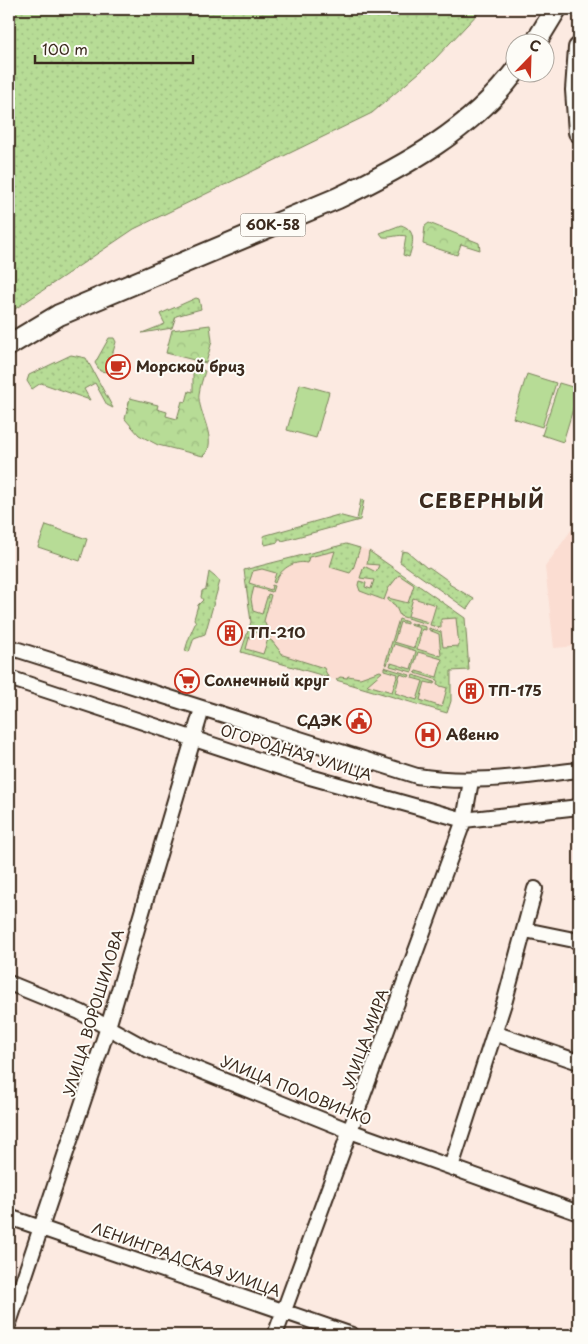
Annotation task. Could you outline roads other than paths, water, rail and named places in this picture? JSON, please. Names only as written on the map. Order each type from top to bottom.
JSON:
[{"type":"highway","points":[[542,32],[556,9]]},
{"type":"highway","points":[[579,50],[579,102]]},
{"type":"highway","points":[[579,50],[576,90],[579,132]]},
{"type":"highway","name":"60К-58","points":[[9,345],[59,315],[338,198],[384,176],[420,156],[458,128],[487,103],[506,81]]},
{"type":"street","points":[[9,647],[417,776],[447,781],[471,781],[579,770]]},
{"type":"street","name":"ОГОРОДНАЯ УЛИЦА","points":[[9,678],[310,777],[464,820],[579,807]]},
{"type":"street","name":"УЛИЦА ВОРОШИЛОВА","points":[[9,1323],[108,1027],[195,738],[202,709]]},
{"type":"street","name":"УЛИЦА МИРА","points":[[275,1335],[282,1310],[464,820],[471,781]]},
{"type":"street","points":[[451,1167],[494,1034],[525,930],[535,889]]},
{"type":"street","points":[[525,930],[579,941]]},
{"type":"street","name":"УЛИЦА ПОЛОВИНКО","points":[[9,983],[80,1012],[149,1050],[350,1131],[579,1212]]},
{"type":"street","points":[[494,1034],[579,1062]]},
{"type":"street","name":"ЛЕНИНГРАДСКАЯ УЛИЦА","points":[[9,1217],[352,1335]]},
{"type":"place","name":"Морской бриз","points":[[118,367]]},
{"type":"place","name":"ТП-210","points":[[230,633]]},
{"type":"place","name":"Солнечный круг","points":[[187,681]]},
{"type":"place","name":"ТП-175","points":[[471,691]]},
{"type":"place","name":"СДЭК","points":[[359,721]]},
{"type":"place","name":"Авеню","points":[[428,735]]},
{"type":"district","name":"СЕВЕРНЫЙ","points":[[482,501]]}]
